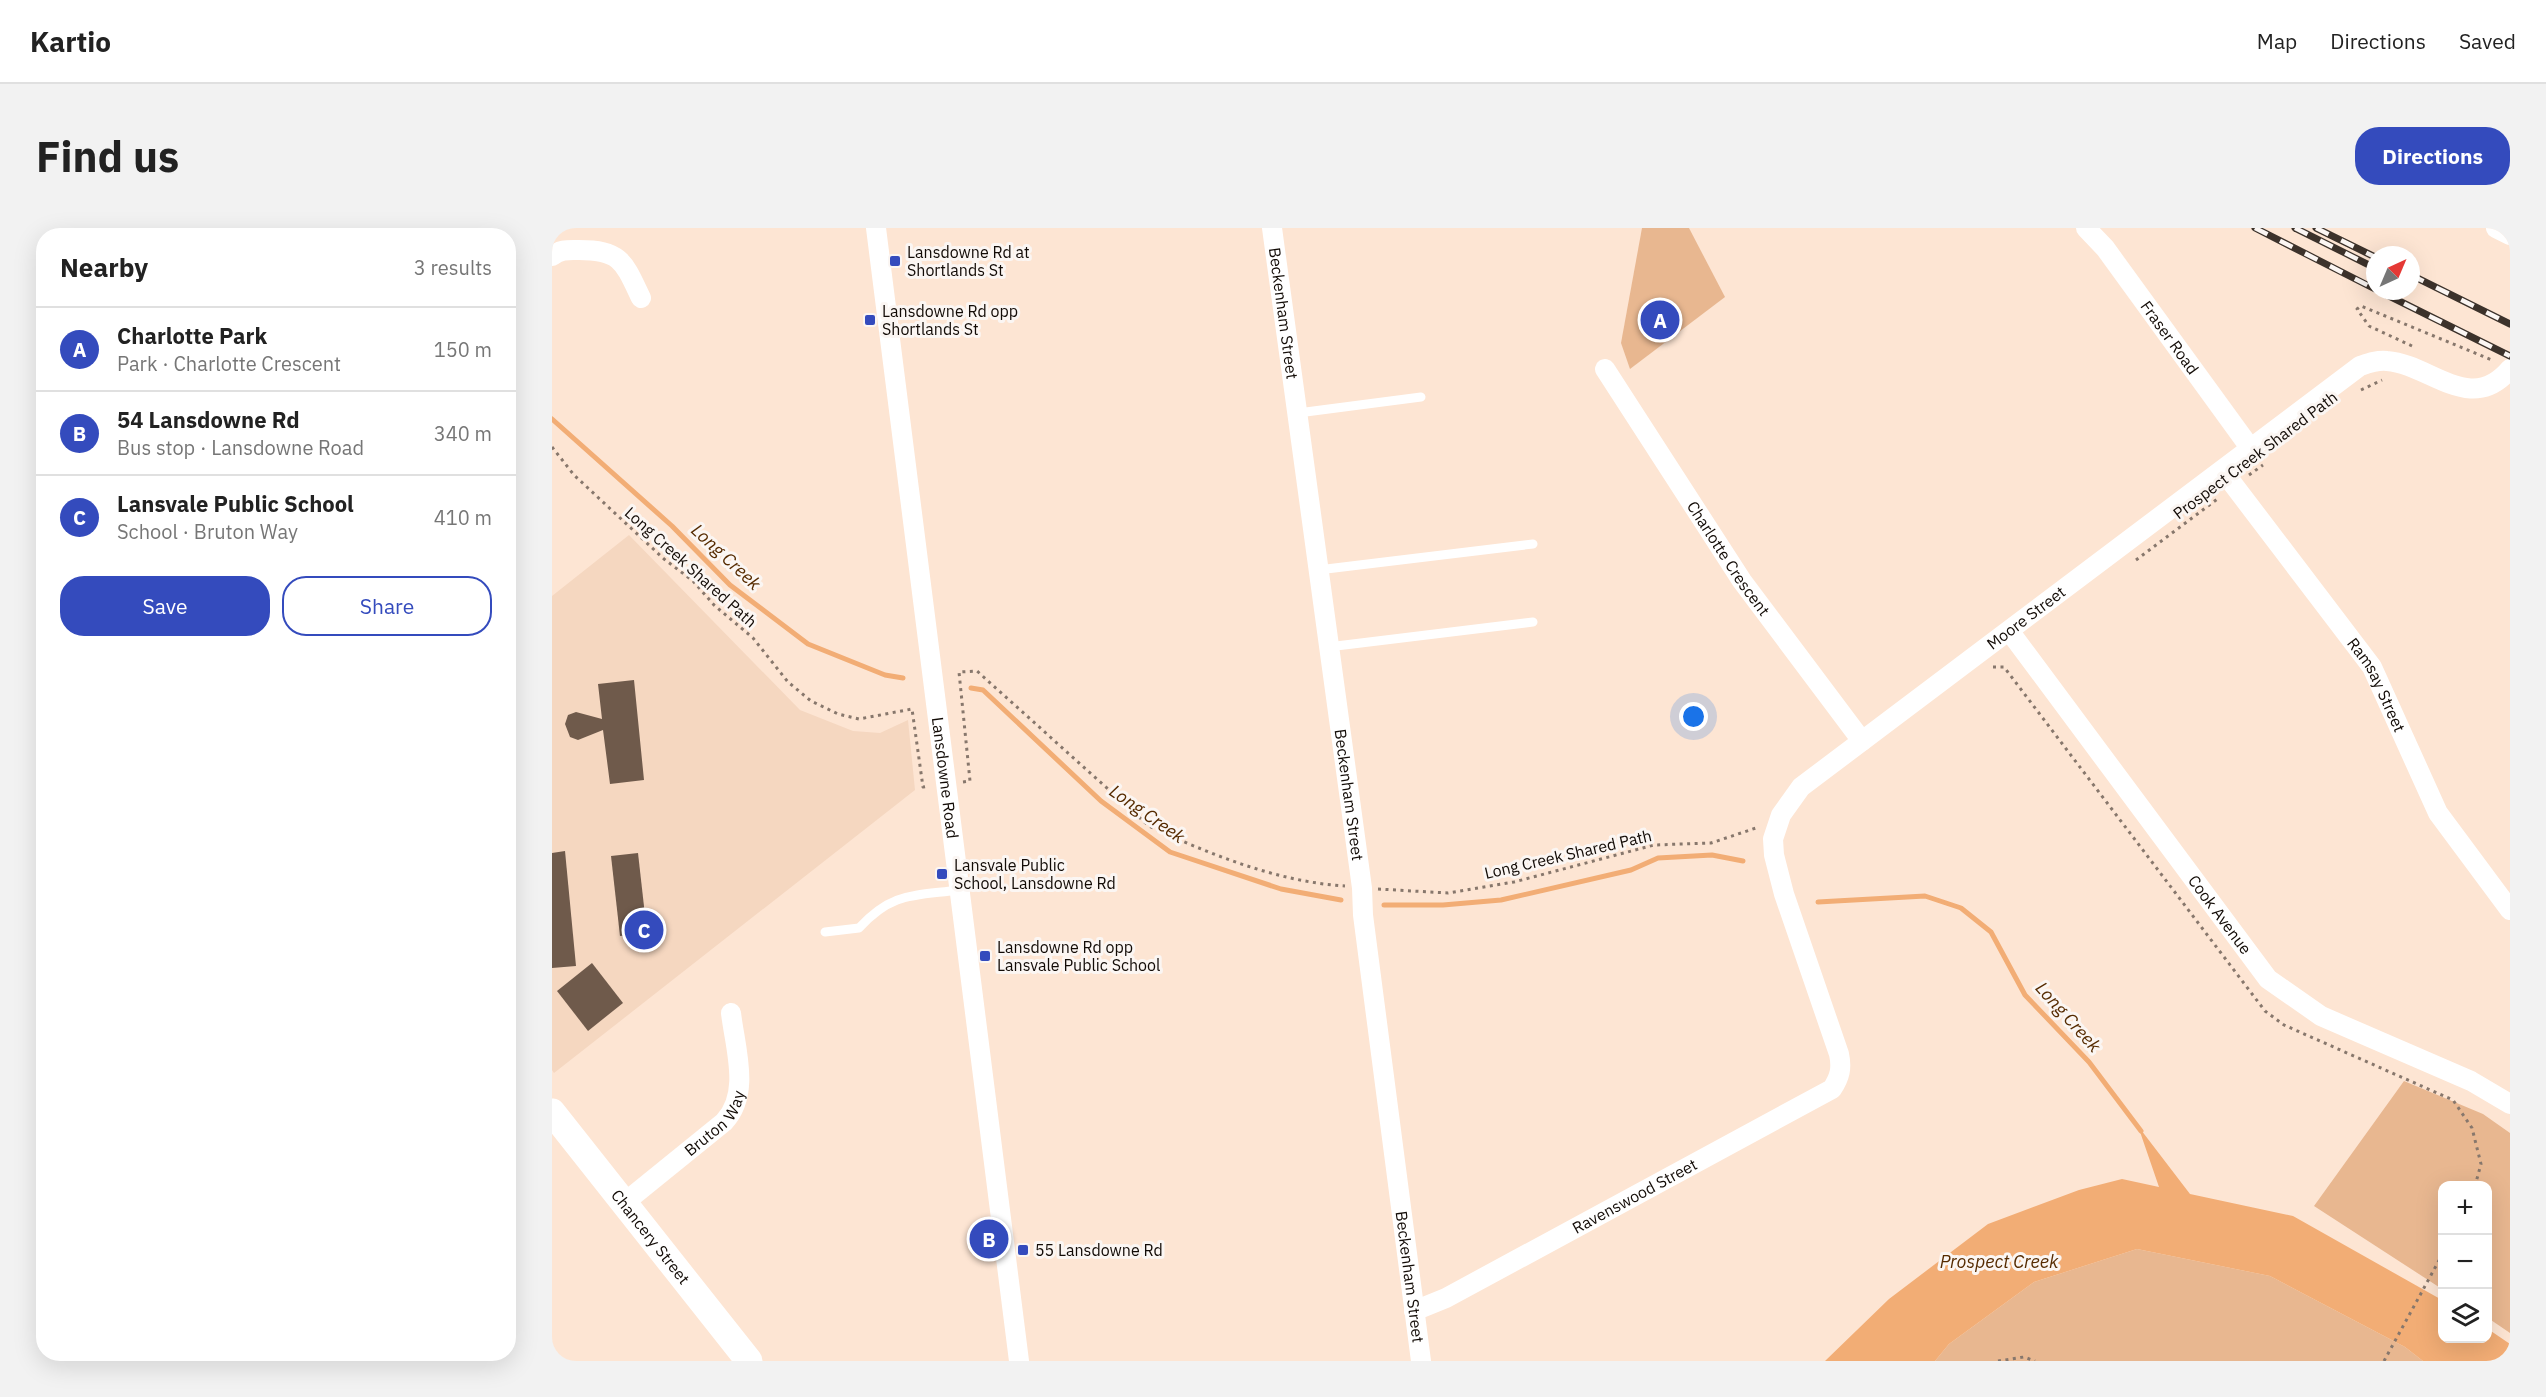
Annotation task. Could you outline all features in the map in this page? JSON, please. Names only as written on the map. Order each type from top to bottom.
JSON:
[{"type":"main road","name":"Chancery Street","points":[[552,1112],[749,1361]]},
{"type":"street","name":"Lansdowne Road","points":[[876,228],[938,702],[959,890],[1019,1361]]},
{"type":"street","name":"Beckenham Street","points":[[1272,228],[1362,888],[1363,915],[1420,1361]]},
{"type":"street","name":"Fraser Road","points":[[2086,228],[2104,248],[2251,449]]},
{"type":"street","points":[[2496,228],[2510,235]]},
{"type":"street","points":[[552,256],[560,250],[603,250],[625,265],[641,298]]},
{"type":"street","name":"Moore Street","points":[[1841,1066],[1778,875],[1773,839],[1781,815],[1801,787],[2010,632],[2229,478],[2251,449],[2349,374],[2372,362],[2398,363],[2465,389],[2481,388],[2496,382],[2510,369]]},
{"type":"street","name":"Charlotte Crescent","points":[[1605,369],[1742,581],[1862,741]]},
{"type":"street","name":"Ramsay Street","points":[[2229,478],[2372,667],[2438,813],[2510,910]]},
{"type":"street","name":"Cook Avenue","points":[[2010,632],[2268,979],[2321,1016],[2471,1080],[2510,1104]]},
{"type":"street","name":"Bruton Way","points":[[624,1203],[724,1122],[737,1106],[740,1085],[731,1013]]},
{"type":"street","name":"Ravenswood Street","points":[[1414,1311],[1446,1298],[1820,1097],[1832,1089],[1839,1079],[1841,1066]]},
{"type":"lane","points":[[1298,413],[1421,397]]},
{"type":"lane","points":[[1318,570],[1533,544]]},
{"type":"lane","points":[[1328,647],[1533,622]]},
{"type":"lane","points":[[825,932],[859,928],[876,909],[893,899],[959,890]]},
{"type":"path","points":[[2417,348],[2369,326],[2357,309],[2361,306],[2491,360]]},
{"type":"path","name":"Prospect Creek Shared Path","points":[[2353,394],[2383,380]]},
{"type":"path","name":"Long Creek Shared Path","points":[[552,447],[574,475],[664,559],[693,581],[714,605],[753,638],[788,682],[811,701],[838,714],[859,718],[912,709],[923,787]]},
{"type":"path","name":"Prospect Creek Shared Path","points":[[2130,564],[2229,478],[2271,458]]},
{"type":"path","points":[[1984,673],[1994,666],[2004,667],[2027,697]]},
{"type":"path","points":[[970,781],[959,672],[977,671],[1149,826],[1181,841],[1282,876],[1337,886]]},
{"type":"path","name":"Long Creek Shared Path","points":[[1379,889],[1448,893],[1514,882],[1654,844],[1711,843],[1761,826]]},
{"type":"path","points":[[2385,1361],[2438,1262]]},
{"type":"path","points":[[1998,1361],[2024,1357],[2035,1361]]},
{"type":"shaded area","points":[[1642,228],[1689,228],[1725,297],[1630,369],[1621,343]]},
{"type":"shaded area","points":[[629,535],[800,710],[853,731],[880,733],[908,720],[915,790],[554,1073],[552,1070],[552,596]]},
{"type":"shaded area","points":[[2404,1081],[2483,1114],[2510,1133],[2510,1333],[2492,1321],[2492,1181],[2438,1181],[2438,1286],[2314,1206]]},
{"type":"shaded area","points":[[2137,1249],[2270,1276],[2405,1347],[2423,1361],[1935,1361],[1949,1344],[2034,1282]]},
{"type":"water","name":"Prospect Creek","points":[[2138,1126],[2190,1194],[2293,1216],[2438,1298],[2438,1343],[2492,1343],[2492,1332],[2510,1344],[2510,1361],[2423,1361],[2405,1347],[2270,1276],[2137,1249],[2034,1282],[1949,1344],[1935,1361],[1825,1361],[1889,1299],[1988,1224],[2079,1190],[2122,1179],[2159,1187]]},
{"type":"building","points":[[634,680],[644,780],[610,784],[603,730],[578,740],[570,737],[565,724],[568,715],[576,712],[602,719],[598,684]]},
{"type":"building","points":[[565,851],[576,966],[552,968],[552,853]]},
{"type":"building","points":[[638,853],[647,933],[620,936],[611,856]]},
{"type":"building","points":[[592,963],[623,1003],[588,1031],[557,991]]},
{"type":"waterway","name":"Long Creek","points":[[552,419],[672,526],[730,585],[808,644],[885,675],[903,678]]},
{"type":"waterway","name":"Long Creek","points":[[971,688],[983,690],[1101,801],[1170,852],[1281,889],[1341,900]]},
{"type":"waterway","name":"Long Creek","points":[[1384,905],[1443,905],[1501,900],[1631,870],[1658,858],[1712,855],[1743,861]]},
{"type":"waterway","name":"Long Creek","points":[[1818,902],[1925,896],[1961,908],[1991,932],[2025,995],[2089,1062],[2141,1131]]},
{"type":"railway","points":[[2255,228],[2366,284]]},
{"type":"railway","points":[[2295,228],[2366,264]]},
{"type":"railway","points":[[2316,228],[2366,253]]},
{"type":"railway","points":[[2420,279],[2510,324]]},
{"type":"railway","points":[[2397,300],[2510,356]]},
{"type":"place","name":"Lansdowne Rd at Shortlands St","points":[[895,261]]},
{"type":"place","name":"Lansdowne Rd opp Shortlands St","points":[[870,320]]},
{"type":"place","name":"Charlotte Park","points":[[1660,320]]},
{"type":"place","name":"Lansvale Public School, Lansdowne Rd","points":[[942,874]]},
{"type":"place","name":"Lansvale Public School","points":[[644,930]]},
{"type":"place","name":"Lansdowne Rd opp Lansvale Public School","points":[[985,956]]},
{"type":"place","name":"54 Lansdowne Rd","points":[[989,1239]]},
{"type":"place","name":"55 Lansdowne Rd","points":[[1023,1250]]}]
